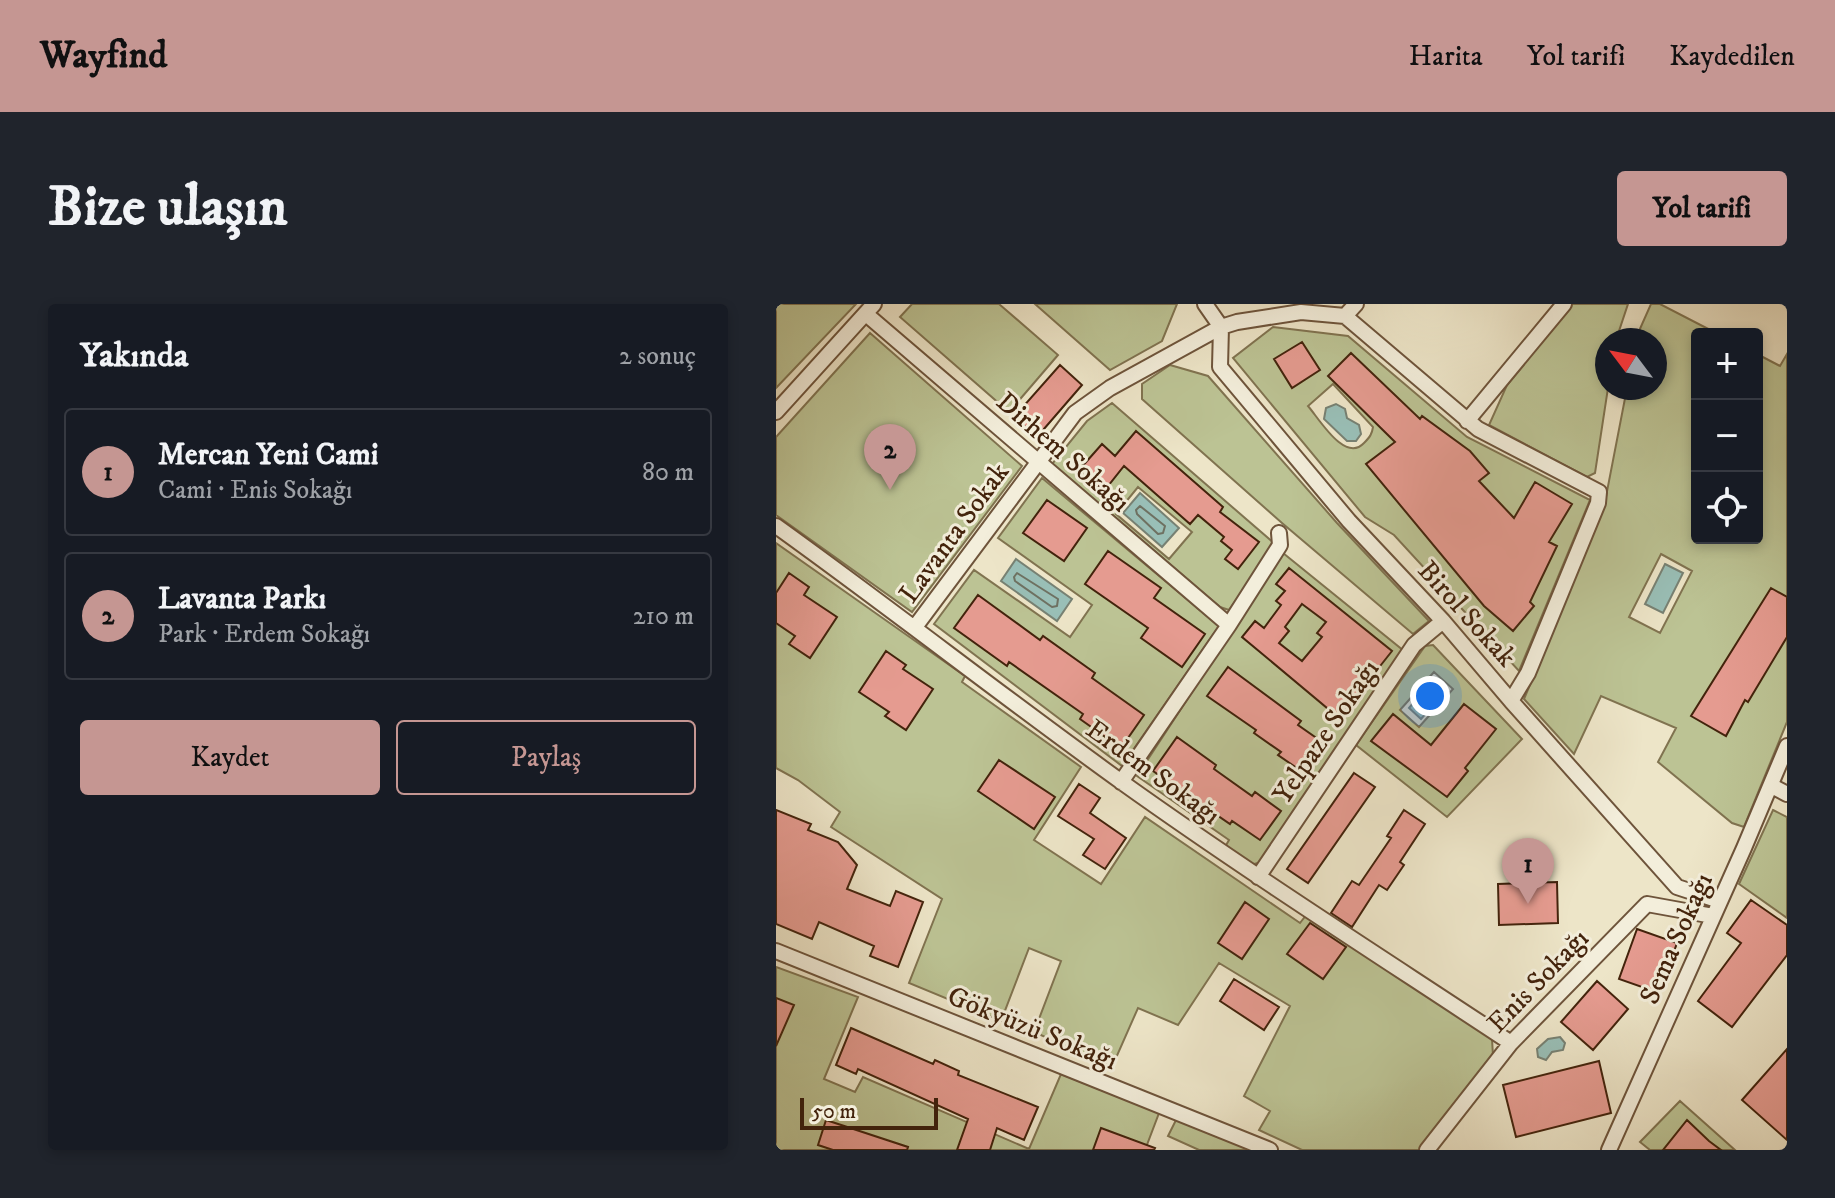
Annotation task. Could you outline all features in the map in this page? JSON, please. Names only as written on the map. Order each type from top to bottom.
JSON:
[{"type":"street","points":[[1205,304],[1221,327]]},
{"type":"street","points":[[1356,304],[1345,316],[1467,421],[1599,492],[1598,503],[1528,673],[1511,701]]},
{"type":"street","points":[[1467,421],[1564,304]]},
{"type":"street","points":[[776,412],[870,309]]},
{"type":"street","name":"Dirhem Sokağı","points":[[870,309],[1036,463],[1229,625]]},
{"type":"street","name":"Lavanta Sokak","points":[[915,627],[1075,413],[1110,388],[1221,327],[1301,312],[1345,316]]},
{"type":"street","name":"Birol Sokak","points":[[1221,327],[1220,367],[1349,521],[1443,621],[1677,887],[1720,901]]},
{"type":"street","name":"Erdem Sokağı","points":[[776,526],[1121,782],[1258,877],[1511,1043]]},
{"type":"street","points":[[1121,782],[1280,545],[1279,533]]},
{"type":"street","name":"Yelpaze Sokağı","points":[[1258,877],[1414,645],[1443,621]]},
{"type":"street","name":"Sema Sokağı","points":[[1609,1150],[1772,786],[1787,746]]},
{"type":"street","points":[[1772,786],[1787,794]]},
{"type":"street","name":"Enis Sokağı","points":[[1427,1150],[1511,1043],[1647,904],[1713,916]]},
{"type":"street","name":"Gökyüzü Sokağı","points":[[776,951],[1270,1150]]},
{"type":"green space","points":[[776,304],[856,304],[776,388]]},
{"type":"green space","points":[[912,304],[999,304],[1058,355],[1009,412],[900,317]]},
{"type":"green space","points":[[1035,304],[1177,304],[1162,341],[1110,370]]},
{"type":"green space","points":[[1572,304],[1628,304],[1620,328],[1595,328],[1595,400],[1606,400],[1595,473],[1587,477],[1489,425],[1507,385]]},
{"type":"green space","points":[[1651,304],[1660,304],[1706,328],[1691,328],[1691,544],[1763,544],[1763,357],[1780,366],[1787,354],[1787,722],[1744,827],[1732,823],[1658,762],[1676,728],[1601,696],[1574,754],[1524,699],[1604,507],[1625,400],[1667,400],[1667,328],[1640,328]],"holes":[[[1661,554],[1692,571],[1660,633],[1629,617]]]},
{"type":"green space","points":[[1273,327],[1348,336],[1467,437],[1590,500],[1519,671],[1394,535],[1365,517],[1233,358]],"holes":[[[1333,384],[1373,427],[1364,443],[1357,448],[1349,448],[1333,437],[1308,406]]]},
{"type":"green space","points":[[870,333],[1022,466],[912,612],[776,515],[776,437]]},
{"type":"green space","points":[[1170,365],[1208,376],[1337,523],[1429,621],[1413,634],[1142,399],[1142,384]]},
{"type":"green space","points":[[1112,403],[1275,544],[1229,610],[1220,607],[1052,464],[1087,421]],"holes":[[[1138,487],[1192,532],[1169,559],[1116,514]]]},
{"type":"green space","points":[[1042,478],[1219,626],[1122,766],[934,624],[974,570],[1070,637],[1092,605],[998,538]]},
{"type":"green space","points":[[776,543],[965,676],[962,682],[1081,767],[1034,840],[1101,884],[1145,817],[1300,923],[1307,914],[1492,1039],[1493,1056],[1419,1150],[1302,1150],[1259,1130],[1270,1111],[1244,1096],[1290,1006],[1219,963],[1178,1025],[1138,1008],[1112,1067],[1034,1032],[1061,961],[1029,948],[1001,1021],[909,983],[942,899],[831,827],[840,812],[798,780],[776,768]]},
{"type":"green space","points":[[1283,553],[1404,651],[1261,862],[1251,865],[1225,847],[1229,840],[1137,776]]},
{"type":"green space","points":[[1433,645],[1522,739],[1447,817],[1356,745],[1425,646]],"holes":[[[1434,672],[1453,689],[1419,727],[1400,710]]]},
{"type":"green space","points":[[1773,810],[1787,817],[1787,918],[1739,884]]},
{"type":"green space","points":[[776,967],[858,997],[824,1079],[855,1092],[863,1077],[1029,1149],[1061,1074],[1159,1113],[1145,1150],[776,1150]]},
{"type":"green space","points":[[1680,1101],[1735,1150],[1650,1150],[1640,1142]]},
{"type":"green space","points":[[1177,1118],[1254,1150],[1199,1150],[1168,1136]]},
{"type":"water","points":[[1336,404],[1345,409],[1347,418],[1359,425],[1361,434],[1356,441],[1347,441],[1324,419],[1326,408]]},
{"type":"water","points":[[1140,493],[1179,528],[1162,547],[1123,513]]},
{"type":"water","points":[[1016,559],[1072,599],[1057,621],[1001,581]]},
{"type":"water","points":[[1665,564],[1683,573],[1663,613],[1645,604]]},
{"type":"water","points":[[1430,683],[1443,694],[1421,719],[1409,708]]},
{"type":"water","points":[[1560,1037],[1565,1043],[1563,1050],[1552,1052],[1546,1060],[1538,1057],[1537,1049],[1548,1039]]},
{"type":"building","points":[[1302,342],[1320,370],[1292,388],[1274,359]]},
{"type":"building","points":[[1351,353],[1420,419],[1422,416],[1470,451],[1489,473],[1479,481],[1514,518],[1535,482],[1572,504],[1549,542],[1557,546],[1530,602],[1534,606],[1513,631],[1484,606],[1366,464],[1395,442],[1328,376]]},
{"type":"building","points":[[1060,365],[1082,385],[1037,437],[1014,417]]},
{"type":"building","points":[[1136,431],[1223,507],[1220,512],[1259,542],[1238,569],[1225,559],[1232,550],[1221,541],[1224,537],[1198,515],[1190,524],[1124,466],[1104,491],[1079,470],[1102,444],[1115,456]]},
{"type":"building","points":[[1047,500],[1087,528],[1064,561],[1023,533]]},
{"type":"building","points":[[1108,551],[1161,588],[1154,598],[1205,634],[1182,667],[1141,638],[1148,628],[1085,584]]},
{"type":"building","points":[[1289,568],[1392,651],[1339,718],[1242,637],[1255,621],[1264,628],[1281,605],[1276,601],[1285,591],[1276,584]],"holes":[[[1302,604],[1326,622],[1317,633],[1322,637],[1302,661],[1279,643],[1289,631],[1285,627]]]},
{"type":"building","points":[[789,573],[809,587],[804,595],[837,617],[810,658],[789,644],[795,636],[776,623],[776,593]]},
{"type":"building","points":[[1771,588],[1787,597],[1787,637],[1748,702],[1745,700],[1726,736],[1691,716]]},
{"type":"building","points":[[978,595],[1040,640],[1043,636],[1095,673],[1092,678],[1144,715],[1121,748],[1080,719],[1083,714],[954,628]]},
{"type":"building","points":[[886,651],[906,665],[903,669],[933,689],[906,730],[885,716],[889,712],[859,692]]},
{"type":"building","points":[[1228,667],[1301,721],[1298,725],[1325,744],[1304,773],[1278,755],[1281,752],[1254,733],[1256,730],[1207,696]]},
{"type":"building","points":[[1464,704],[1496,729],[1447,797],[1371,741],[1393,714],[1431,745]]},
{"type":"building","points":[[1177,737],[1216,765],[1214,769],[1252,796],[1255,792],[1281,811],[1260,840],[1232,821],[1230,824],[1153,771]]},
{"type":"building","points":[[999,760],[1055,797],[1034,829],[978,791]]},
{"type":"building","points":[[1354,773],[1375,787],[1308,883],[1287,869]]},
{"type":"building","points":[[1079,784],[1100,798],[1090,813],[1126,838],[1105,869],[1083,855],[1094,839],[1058,816]]},
{"type":"building","points":[[776,810],[811,824],[808,830],[838,842],[857,865],[847,889],[890,906],[896,891],[923,902],[898,967],[870,956],[874,946],[819,922],[812,939],[776,924]]},
{"type":"building","points":[[1404,810],[1425,824],[1400,862],[1404,865],[1387,890],[1379,885],[1352,927],[1331,913],[1352,881],[1359,885],[1391,838],[1387,836]]},
{"type":"building","points":[[1557,882],[1558,923],[1499,925],[1498,884]]},
{"type":"building","points":[[1751,900],[1787,925],[1787,955],[1732,1027],[1698,1001],[1741,943],[1727,933]]},
{"type":"building","points":[[1245,902],[1269,919],[1242,959],[1218,943]]},
{"type":"building","points":[[1310,923],[1346,947],[1323,979],[1287,954]]},
{"type":"building","points":[[1637,929],[1677,943],[1659,993],[1619,979]]},
{"type":"building","points":[[1234,979],[1279,1007],[1264,1030],[1220,1001]]},
{"type":"building","points":[[1597,981],[1628,1009],[1593,1050],[1561,1022]]},
{"type":"building","points":[[776,998],[794,1005],[776,1046]]},
{"type":"building","points":[[851,1028],[933,1064],[935,1060],[959,1071],[958,1075],[1038,1107],[1024,1140],[997,1128],[990,1150],[957,1150],[968,1119],[858,1069],[856,1074],[836,1065]]},
{"type":"building","points":[[1787,1049],[1787,1140],[1742,1100]]},
{"type":"building","points":[[1599,1061],[1611,1113],[1516,1137],[1503,1085]]},
{"type":"building","points":[[826,1120],[908,1147],[907,1150],[833,1150],[818,1145]]},
{"type":"building","points":[[1687,1120],[1709,1141],[1721,1150],[1663,1150]]},
{"type":"building","points":[[1101,1128],[1155,1148],[1093,1150]]},
{"type":"place","name":"Lavanta Parkı","points":[[890,490]]},
{"type":"place","name":"Mercan Yeni Cami","points":[[1528,904]]}]
